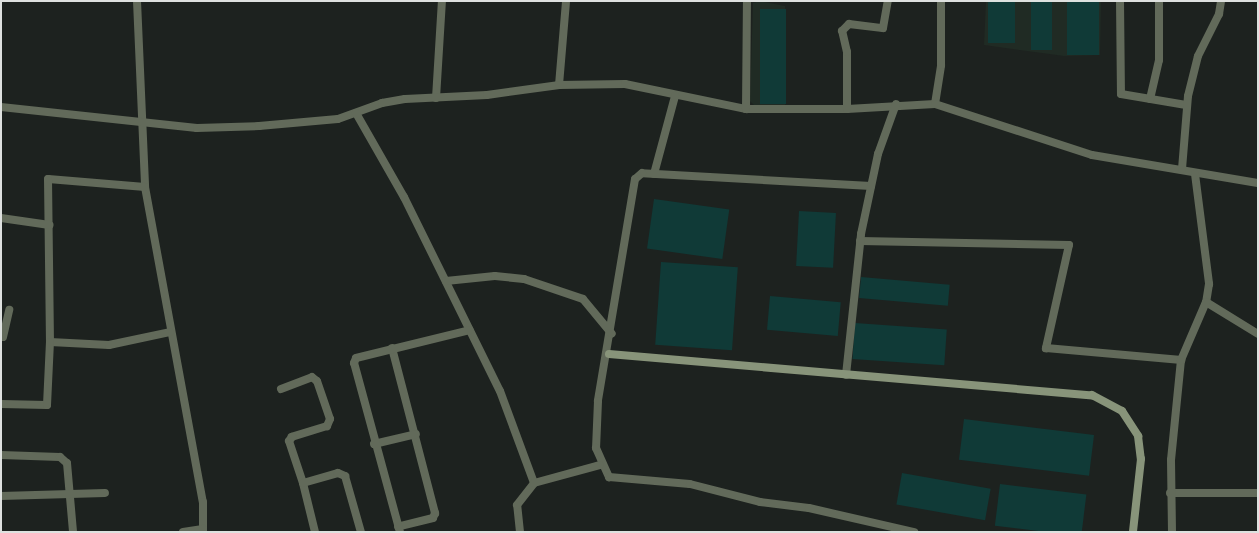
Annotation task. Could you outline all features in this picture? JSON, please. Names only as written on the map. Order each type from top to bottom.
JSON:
[{"type":"street","points":[[137,1],[141,122],[145,187],[170,332],[203,502],[203,530],[183,532]]},
{"type":"street","points":[[436,98],[442,1]]},
{"type":"street","points":[[558,85],[566,1]]},
{"type":"street","points":[[746,109],[747,1]]},
{"type":"street","points":[[847,109],[847,52],[842,31],[849,24],[883,28],[888,1]]},
{"type":"street","points":[[935,104],[941,65],[941,1]]},
{"type":"street","points":[[1120,1],[1120,91],[1123,96],[1186,105]]},
{"type":"street","points":[[1150,99],[1159,60],[1159,1]]},
{"type":"street","points":[[1182,170],[1186,105],[1198,56],[1220,14],[1221,1]]},
{"type":"street","points":[[1,106],[197,128],[259,126],[325,121],[382,103],[558,85],[625,84],[675,96],[746,109],[847,109],[896,104],[935,104],[1066,149],[1182,170],[1195,174],[1258,182]]},
{"type":"street","points":[[654,174],[675,96]]},
{"type":"street","points":[[846,375],[860,241],[878,154],[896,104]]},
{"type":"street","points":[[356,112],[446,281],[500,391],[534,483]]},
{"type":"street","points":[[871,186],[654,174],[642,174],[635,179],[609,354],[596,424],[596,448],[600,465],[609,477],[690,484],[760,502],[809,508],[914,532]]},
{"type":"street","points":[[1172,532],[1170,493],[1181,360],[1206,302],[1208,284],[1195,174]]},
{"type":"street","points":[[1,404],[47,405],[50,401],[48,179],[145,187]]},
{"type":"street","points":[[1,218],[49,225]]},
{"type":"street","points":[[860,241],[1069,245],[1046,348],[1181,360]]},
{"type":"street","points":[[446,281],[494,276],[524,279],[584,299],[612,334]]},
{"type":"street","points":[[1206,302],[1258,334]]},
{"type":"street","points":[[4,336],[4,319],[9,310]]},
{"type":"street","points":[[392,348],[416,434],[435,513],[433,518],[399,530],[374,444],[354,363],[356,358],[392,348],[470,330]]},
{"type":"street","points":[[50,342],[109,345],[170,332]]},
{"type":"street","points":[[609,354],[1092,395],[1109,401],[1122,410],[1138,436],[1141,459],[1133,532]]},
{"type":"street","points":[[281,389],[312,378],[317,381],[330,419],[326,426],[292,437],[289,441],[303,483],[315,532]]},
{"type":"street","points":[[374,444],[416,434]]},
{"type":"street","points":[[1,456],[60,457],[67,463],[68,495],[72,532]]},
{"type":"street","points":[[520,532],[517,505],[534,483],[600,465]]},
{"type":"street","points":[[303,483],[338,473],[345,476],[361,532]]},
{"type":"street","points":[[1,496],[68,495],[105,492]]},
{"type":"street","points":[[1170,493],[1258,493]]},
{"type":"shaded area","points":[[759,1],[785,6],[785,106],[754,105],[750,101],[753,3]]},
{"type":"shaded area","points":[[986,1],[1101,1],[1100,55],[1064,56],[984,45]]},
{"type":"building","points":[[988,1],[1015,1],[1015,43],[988,43]]},
{"type":"building","points":[[1031,1],[1052,1],[1052,50],[1031,50]]},
{"type":"building","points":[[1067,1],[1099,1],[1099,55],[1067,55]]},
{"type":"building","points":[[760,9],[786,9],[786,104],[760,104]]},
{"type":"building","points":[[654,199],[729,210],[722,259],[647,249]]},
{"type":"building","points":[[799,211],[836,213],[833,268],[796,266]]},
{"type":"building","points":[[661,262],[738,267],[732,350],[655,345]]},
{"type":"building","points":[[861,277],[950,285],[948,306],[859,298]]},
{"type":"building","points":[[770,296],[841,302],[838,336],[767,330]]},
{"type":"building","points":[[855,323],[947,329],[944,365],[852,359]]},
{"type":"building","points":[[964,419],[1094,435],[1089,476],[959,460]]},
{"type":"building","points":[[902,473],[991,489],[985,520],[896,505]]},
{"type":"building","points":[[1000,484],[1086,495],[1082,532],[1046,532],[995,526]]}]
